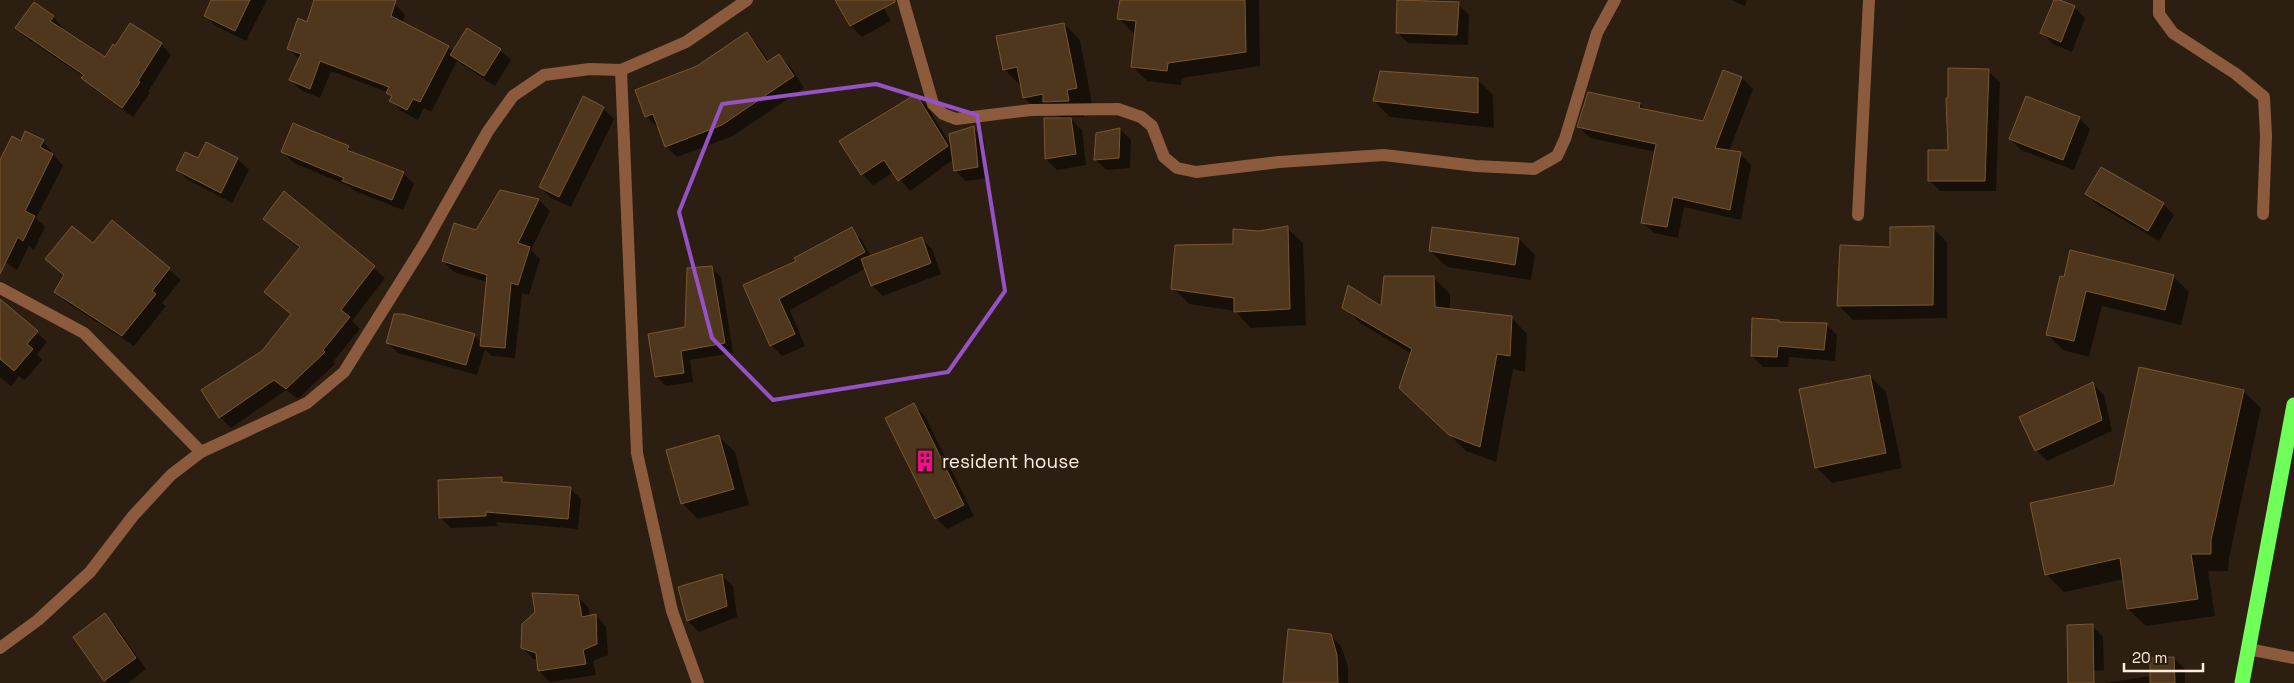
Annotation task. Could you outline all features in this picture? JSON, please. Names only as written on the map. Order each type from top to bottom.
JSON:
[{"type":"highway","points":[[2242,683],[2294,405]]},
{"type":"street","points":[[0,648],[38,620],[90,572],[133,516],[171,475],[201,452],[307,403],[344,372],[423,246],[488,131],[513,96],[544,75],[590,69],[621,70],[686,42],[747,0]]},
{"type":"street","points":[[903,0],[933,104],[943,114],[956,119],[1031,110],[1118,109],[1140,117],[1152,126],[1164,157],[1177,168],[1196,172],[1279,162],[1384,155],[1476,166],[1534,169],[1556,156],[1565,139],[1597,33],[1615,0]]},
{"type":"street","points":[[1858,215],[1869,0]]},
{"type":"street","points":[[2159,0],[2158,14],[2173,33],[2236,74],[2264,97],[2266,136],[2263,214]]},
{"type":"street","points":[[621,70],[637,453],[672,611],[698,683]]},
{"type":"street","points":[[0,288],[84,333],[201,452]]},
{"type":"street","points":[[2248,649],[2294,658]]},
{"type":"highlighted area","points":[[876,84],[977,115],[1005,291],[948,372],[773,400],[712,338],[679,212],[722,104]]},
{"type":"building","points":[[211,0],[250,0],[235,31],[204,16]]},
{"type":"building","points":[[314,0],[396,0],[391,16],[449,46],[420,102],[413,99],[407,110],[389,101],[392,96],[386,93],[389,87],[320,61],[310,89],[289,80],[301,54],[287,49],[298,18],[307,22]]},
{"type":"building","points":[[835,0],[895,0],[895,2],[850,26]]},
{"type":"building","points":[[1120,0],[1245,0],[1246,52],[1168,63],[1167,71],[1131,67],[1136,21],[1117,19]]},
{"type":"building","points":[[1397,0],[1459,2],[1457,35],[1396,33]]},
{"type":"building","points":[[2054,0],[2060,0],[2075,6],[2061,42],[2040,33]]},
{"type":"building","points":[[34,2],[54,16],[50,21],[105,57],[113,44],[115,46],[130,23],[162,43],[138,81],[140,82],[122,108],[81,78],[84,75],[15,28]]},
{"type":"building","points":[[1064,23],[1077,88],[1067,90],[1069,101],[1043,102],[1043,94],[1023,98],[1017,67],[1003,70],[996,36]]},
{"type":"building","points":[[467,28],[501,49],[484,76],[450,55]]},
{"type":"building","points":[[747,32],[767,62],[779,54],[794,76],[722,125],[665,147],[653,114],[645,117],[635,90],[697,66]]},
{"type":"building","points":[[1948,68],[1989,69],[1985,181],[1928,181],[1928,150],[1948,150],[1946,98],[1948,98]]},
{"type":"building","points":[[1723,70],[1742,77],[1715,148],[1741,152],[1730,210],[1673,197],[1667,227],[1641,223],[1656,144],[1577,127],[1588,92],[1640,103],[1639,108],[1703,121]]},
{"type":"building","points":[[1380,71],[1478,78],[1478,113],[1373,101]]},
{"type":"building","points":[[916,94],[948,146],[898,181],[884,160],[861,175],[839,141]]},
{"type":"building","points":[[583,96],[604,107],[559,197],[539,187]]},
{"type":"building","points":[[2026,96],[2080,117],[2063,160],[2009,139]]},
{"type":"building","points":[[1044,118],[1071,118],[1076,154],[1045,159]]},
{"type":"building","points":[[293,123],[349,146],[347,150],[404,172],[392,200],[342,181],[344,178],[281,152]]},
{"type":"building","points":[[974,126],[978,167],[954,171],[949,134]]},
{"type":"building","points":[[1120,128],[1119,158],[1094,160],[1096,133]]},
{"type":"building","points":[[25,131],[44,140],[40,147],[53,154],[25,211],[35,216],[23,241],[18,237],[0,274],[0,160],[12,136],[21,141]]},
{"type":"building","points":[[206,142],[238,158],[221,193],[176,170],[185,152],[198,158]]},
{"type":"building","points":[[2101,167],[2164,203],[2148,231],[2085,194]]},
{"type":"building","points":[[500,190],[539,199],[518,243],[530,247],[518,285],[511,283],[505,348],[480,346],[487,275],[442,261],[454,223],[476,230]]},
{"type":"building","points":[[284,191],[375,266],[341,310],[350,317],[323,350],[325,352],[286,389],[274,380],[219,418],[201,390],[262,351],[291,314],[264,292],[300,247],[263,219]]},
{"type":"building","points":[[112,220],[170,268],[152,291],[156,294],[122,336],[54,292],[64,275],[45,259],[72,226],[93,243]]},
{"type":"building","points":[[1288,226],[1290,309],[1234,312],[1234,298],[1171,289],[1175,245],[1233,244],[1233,229],[1259,231]]},
{"type":"building","points":[[1934,226],[1933,305],[1837,306],[1840,245],[1890,247],[1890,227]]},
{"type":"building","points":[[852,227],[865,252],[779,299],[795,334],[770,346],[743,285],[796,261],[794,258]]},
{"type":"building","points":[[1432,227],[1519,238],[1515,265],[1429,251]]},
{"type":"building","points":[[922,237],[931,263],[871,286],[861,259]]},
{"type":"building","points":[[2070,250],[2174,275],[2165,310],[2086,291],[2074,341],[2046,335],[2060,276],[2064,277]]},
{"type":"building","points":[[712,266],[725,343],[681,351],[684,373],[655,377],[648,334],[685,327],[687,268]]},
{"type":"building","points":[[1384,276],[1434,276],[1435,307],[1512,316],[1510,356],[1497,354],[1480,447],[1449,435],[1399,388],[1412,349],[1342,308],[1348,285],[1381,306]]},
{"type":"building","points":[[0,299],[38,331],[27,344],[33,349],[14,371],[0,359]]},
{"type":"building","points":[[394,314],[403,314],[475,334],[466,365],[386,343]]},
{"type":"building","points":[[1752,318],[1779,320],[1779,322],[1827,323],[1824,350],[1778,346],[1777,357],[1751,356]]},
{"type":"building","points":[[2139,367],[2244,390],[2211,540],[2211,554],[2191,554],[2198,599],[2127,609],[2120,558],[2045,575],[2030,503],[2114,485]]},
{"type":"building","points":[[1870,375],[1886,453],[1815,468],[1799,389]]},
{"type":"building","points":[[2093,382],[2102,420],[2035,451],[2019,417]]},
{"type":"building","name":"resident house","points":[[914,403],[964,505],[935,519],[885,418]]},
{"type":"building","points":[[719,435],[734,489],[681,504],[666,450]]},
{"type":"building","points":[[502,477],[502,482],[571,487],[568,519],[486,512],[486,516],[439,518],[438,480]]},
{"type":"building","points":[[722,574],[727,606],[687,621],[678,587]]},
{"type":"building","points":[[532,593],[578,595],[582,617],[596,614],[597,644],[583,650],[586,664],[538,671],[536,653],[521,648],[522,624],[535,612]]},
{"type":"building","points":[[105,613],[136,658],[104,681],[73,637]]},
{"type":"building","points":[[2093,624],[2094,683],[2068,683],[2067,625]]},
{"type":"building","points":[[1288,629],[1331,634],[1337,655],[1338,683],[1283,683]]},
{"type":"building","points":[[2174,657],[2175,683],[2150,683],[2150,658]]},
{"type":"place","name":"resident house","points":[[925,461]]}]
